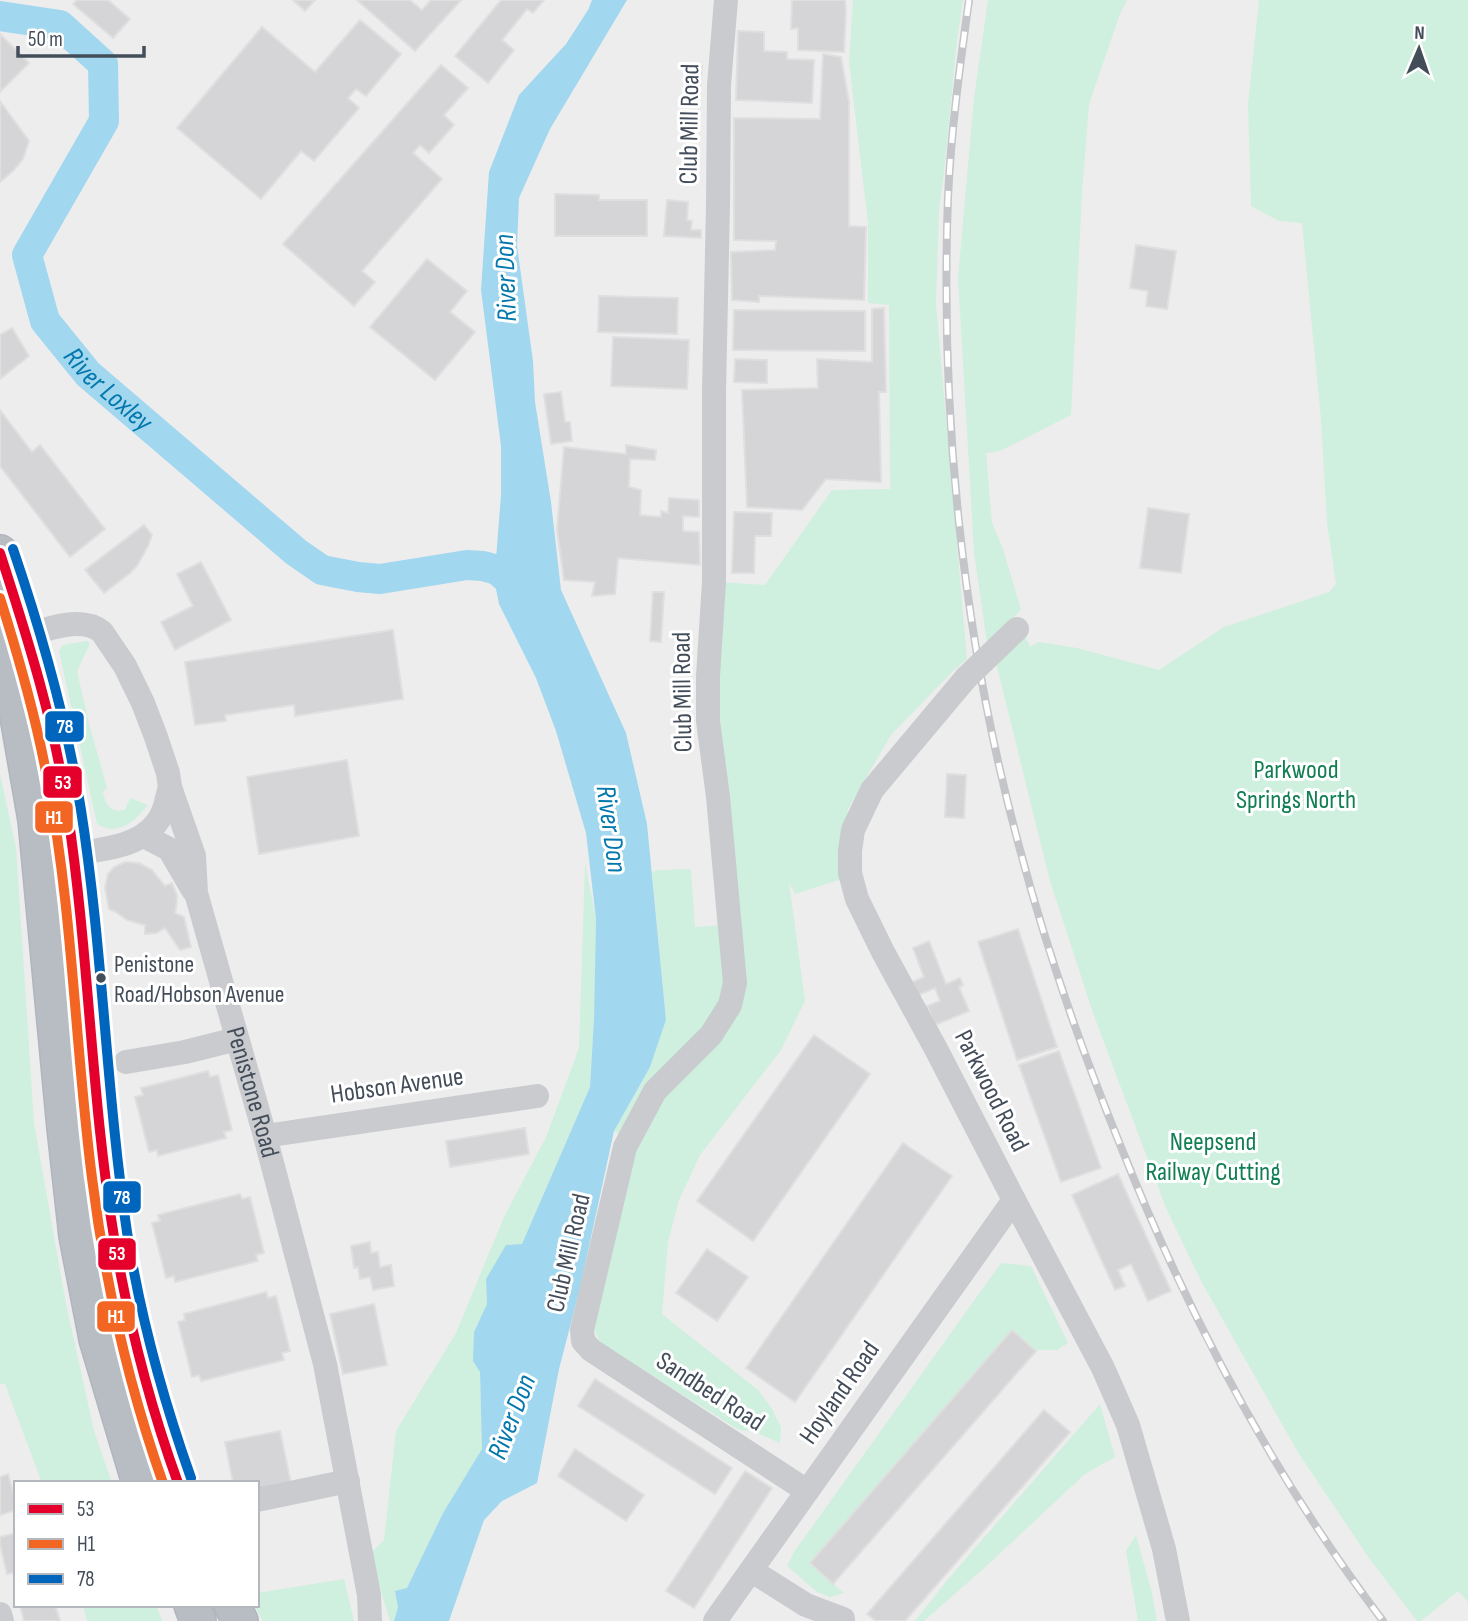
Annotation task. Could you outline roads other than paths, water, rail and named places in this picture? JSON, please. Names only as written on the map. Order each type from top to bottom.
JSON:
[{"type":"highway","points":[[0,553],[44,697],[60,768],[84,953],[102,1151],[117,1253],[135,1341],[177,1481]]},
{"type":"highway","points":[[26,635],[6,688],[28,768],[38,833],[77,1236],[97,1339],[139,1481]]},
{"type":"highway","points":[[38,833],[73,854]]},
{"type":"street","name":"Club Mill Road","points":[[583,1341],[582,1330],[625,1147],[655,1091],[711,1035],[730,1005],[735,983],[718,797],[708,721],[714,582],[719,97],[726,0]]},
{"type":"street","name":"Penistone Road","points":[[26,635],[64,625],[82,625],[97,628],[102,632],[125,666],[143,703],[164,761],[170,787],[194,856],[195,893],[265,1136],[325,1364],[369,1595],[370,1621]]},
{"type":"street","name":"Parkwood Road","points":[[1017,629],[966,678],[872,790],[853,830],[850,873],[857,899],[883,952],[1103,1368],[1128,1425],[1164,1549],[1178,1621]]},
{"type":"street","points":[[73,854],[120,846],[144,836],[151,831],[162,814],[170,787]]},
{"type":"street","points":[[144,836],[169,849],[195,893]]},
{"type":"street","points":[[126,1062],[185,1052],[237,1039]]},
{"type":"street","name":"Hobson Avenue","points":[[265,1136],[537,1096]]},
{"type":"street","name":"Hoyland Road","points":[[715,1621],[1014,1200]]},
{"type":"street","name":"Sandbed Road","points":[[583,1341],[591,1350],[807,1491]]},
{"type":"street","points":[[259,1500],[348,1481]]},
{"type":"street","points":[[752,1571],[806,1605],[843,1620]]},
{"type":"street","points":[[0,1614],[2,1621]]},
{"type":"water","name":"River Don","points":[[592,0],[627,0],[550,129],[519,198],[517,246],[561,590],[626,733],[647,824],[666,1020],[650,1067],[614,1131],[580,1288],[559,1369],[537,1483],[502,1501],[484,1520],[449,1621],[394,1621],[398,1607],[395,1591],[407,1588],[443,1513],[482,1449],[480,1372],[473,1361],[474,1332],[487,1304],[486,1279],[506,1245],[522,1244],[590,1087],[596,919],[586,833],[556,731],[536,678],[499,604],[496,589],[485,579],[483,558],[496,559],[501,495],[501,446],[481,290],[489,172],[519,95],[566,44]]},
{"type":"waterway","name":"River Loxley","points":[[0,16],[60,25],[103,64],[104,121],[27,255],[45,321],[88,374],[296,552],[322,570],[380,579],[467,565],[483,566],[523,577]]},
{"type":"railway","points":[[969,0],[959,73],[948,197],[946,279],[952,442],[969,606],[999,767],[1019,846],[1078,1036],[1121,1147],[1175,1272],[1204,1333],[1269,1452],[1343,1566],[1383,1621]]},
{"type":"place","name":"Penistone Road/Hobson Avenue","points":[[101,978]]},
{"type":"park label","name":"Parkwood Springs North","points":[[1296,785]]},
{"type":"park label","name":"Neepsend Railway Cutting","points":[[1213,1157]]}]
